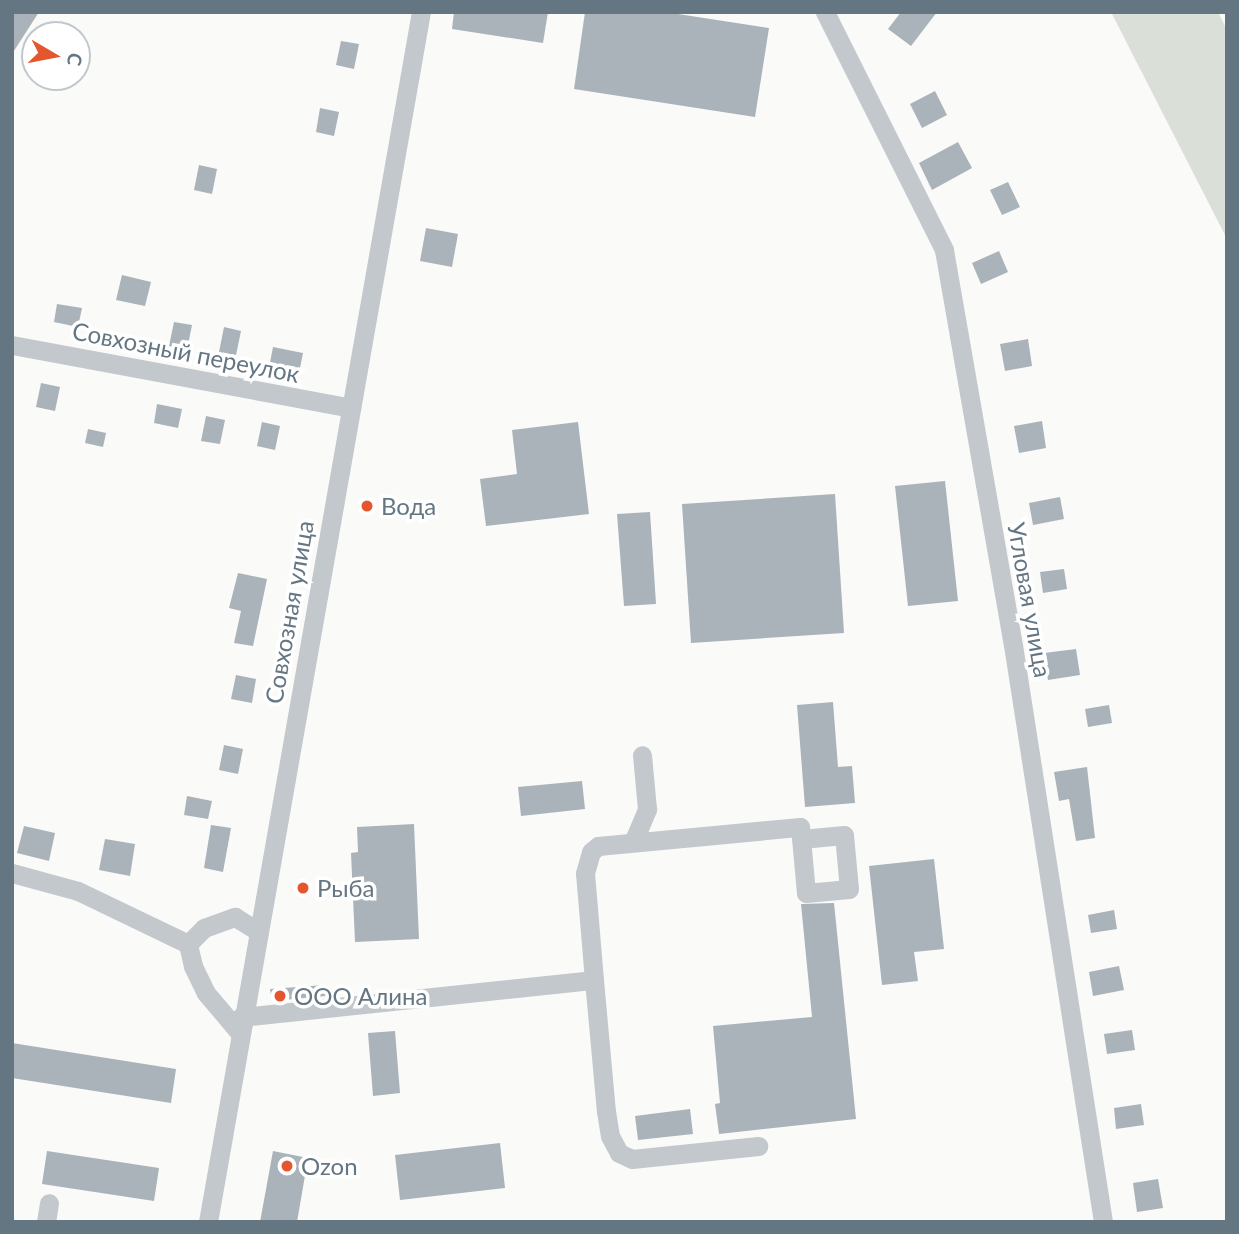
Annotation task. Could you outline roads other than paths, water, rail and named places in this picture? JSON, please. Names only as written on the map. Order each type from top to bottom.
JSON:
[{"type":"street","name":"Совхозная улица","points":[[208,1222],[240,1025],[421,12]]},
{"type":"street","name":"Угловая улица","points":[[825,12],[944,250],[1016,659],[1103,1222]]},
{"type":"street","name":"Совхозный переулок","points":[[12,345],[351,408]]},
{"type":"street","points":[[634,840],[647,809],[642,755]]},
{"type":"street","points":[[758,1146],[632,1159],[619,1153],[610,1136],[606,1111],[586,863],[598,845],[634,840],[800,827],[801,839]]},
{"type":"street","points":[[12,873],[78,891],[188,944]]},
{"type":"street","points":[[188,944],[204,928],[235,917],[257,931]]},
{"type":"street","points":[[188,944],[193,966],[206,993],[240,1025],[594,979]]},
{"type":"place","name":"Вода","points":[[367,506]]},
{"type":"place","name":"Рыба","points":[[303,888]]},
{"type":"place","name":"ООО Алина","points":[[280,996]]},
{"type":"place","name":"Ozon","points":[[287,1166]]}]
